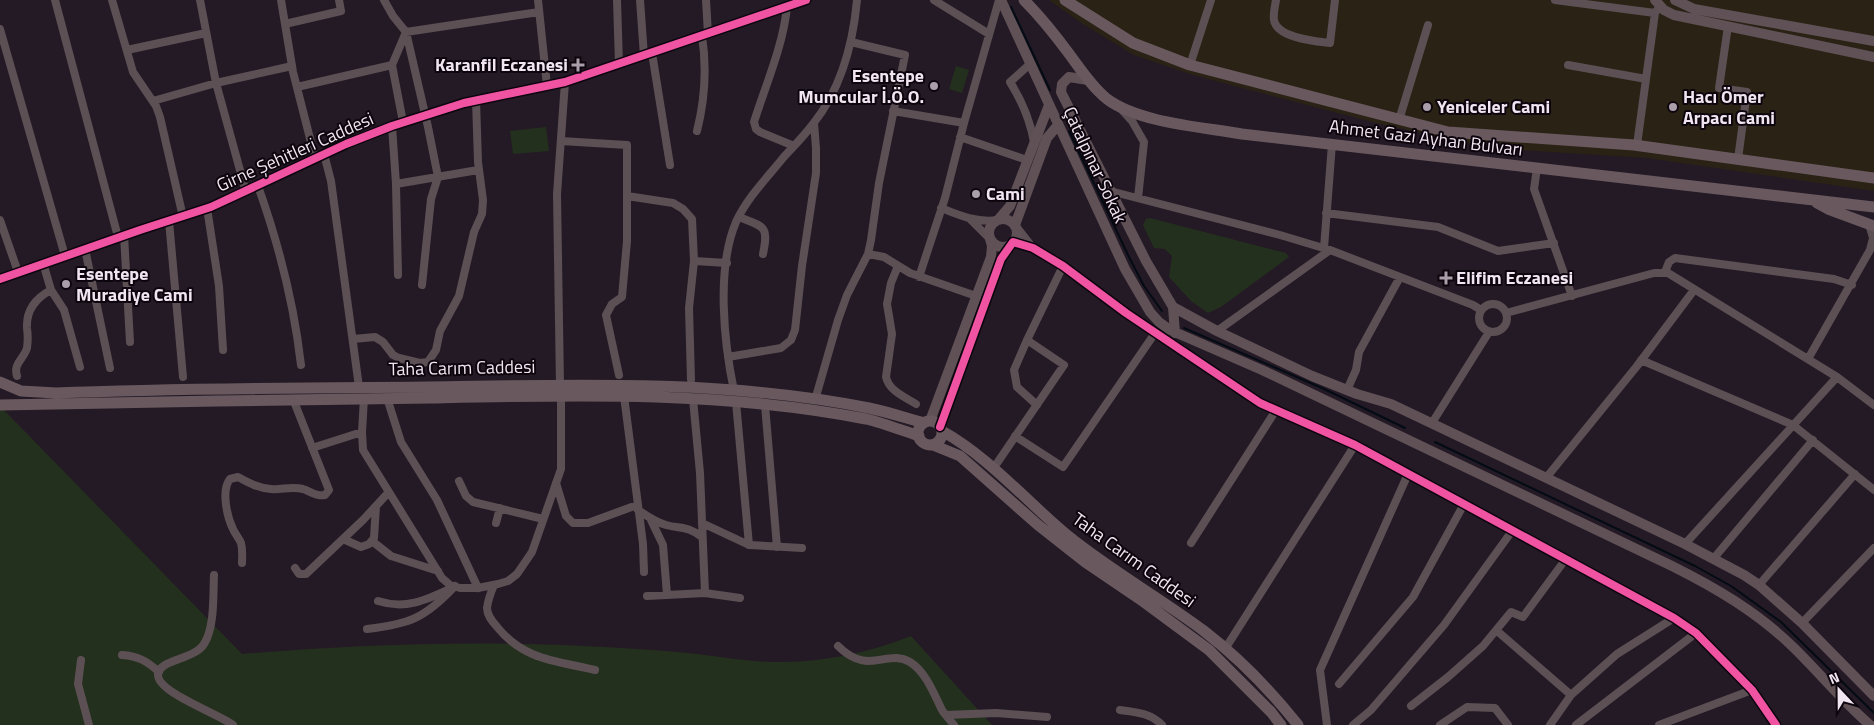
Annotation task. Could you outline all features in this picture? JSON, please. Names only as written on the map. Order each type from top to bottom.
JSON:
[{"type":"main road","name":"Girne Şehitleri Caddesi","points":[[0,280],[43,263],[207,208],[246,192],[319,156],[403,122],[476,100],[565,82],[806,0]]},
{"type":"main road","name":"Çatalpınar Sokak","points":[[1000,0],[1132,283],[1154,317],[1164,326],[1270,374],[1672,566],[1717,590],[1746,608],[1783,638],[1870,725]]},
{"type":"main road","name":"Ahmet Gazi Ayhan Bulvarı","points":[[1024,0],[1088,80],[1106,98],[1119,106],[1142,115],[1242,134],[1874,207]]},
{"type":"main road","points":[[1033,0],[1035,12]]},
{"type":"main road","name":"Ahmet Gazi Ayhan Bulvarı","points":[[1065,0],[1133,43],[1190,65],[1448,132],[1637,146],[1874,178]]},
{"type":"main road","points":[[1675,0],[1694,9],[1874,42]]},
{"type":"main road","points":[[1657,6],[1674,15],[1874,57]]},
{"type":"main road","name":"Çatalpınar Sokak","points":[[1088,80],[1070,77],[1062,84],[1062,92],[1110,191],[1172,307]]},
{"type":"main road","points":[[934,425],[919,428],[919,436],[922,442],[933,445],[941,438],[934,425],[991,256],[992,246],[989,235],[991,226],[1010,206],[1049,105]]},
{"type":"main road","points":[[1014,225],[1047,138],[1058,125]]},
{"type":"main road","points":[[1811,200],[1828,209],[1871,225]]},
{"type":"main road","points":[[934,425],[1001,259],[1017,234],[1014,225],[1007,220],[998,220]]},
{"type":"main road","points":[[990,239],[996,246],[1001,247],[1010,246],[1013,242]]},
{"type":"main road","points":[[1172,307],[1175,332]]},
{"type":"main road","points":[[1172,307],[1217,331],[1312,376],[1347,390],[1391,404],[1714,558],[1759,585],[1802,623],[1874,696]]},
{"type":"main road","points":[[0,383],[2,390],[0,398]]},
{"type":"main road","name":"Taha Carım Caddesi","points":[[0,383],[21,391],[56,393],[361,393],[561,390],[624,396],[693,399],[735,397],[765,405],[868,419],[919,436]]},
{"type":"main road","name":"Taha Carım Caddesi","points":[[0,405],[293,399],[361,393],[387,398],[632,385],[735,397],[815,400],[870,409],[934,425],[956,438],[1068,536],[1205,632],[1263,685],[1298,725]]},
{"type":"main road","name":"Taha Carım Caddesi","points":[[933,445],[960,456],[1038,525],[1085,562],[1144,602],[1209,650],[1282,725]]},
{"type":"street","points":[[55,0],[121,236],[130,342]]},
{"type":"street","points":[[112,0],[134,72],[153,101],[160,117],[183,217]]},
{"type":"street","points":[[200,0],[216,83],[246,192]]},
{"type":"street","points":[[281,0],[297,87],[319,156],[331,181],[361,393],[363,450],[442,578],[460,588],[478,588],[494,585],[508,581],[517,574],[532,552],[561,468],[557,194],[565,82]]},
{"type":"street","points":[[285,24],[341,11],[339,0]]},
{"type":"street","points":[[384,0],[393,16],[406,32],[438,177],[431,199],[422,284]]},
{"type":"street","points":[[538,0],[547,86]]},
{"type":"street","points":[[617,0],[619,64]]},
{"type":"street","points":[[640,0],[648,54],[670,165]]},
{"type":"street","points":[[697,131],[705,83],[706,0]]},
{"type":"street","points":[[749,545],[724,306],[726,263],[730,240],[739,216],[753,194],[814,123],[836,86],[851,42],[857,0]]},
{"type":"street","points":[[934,0],[989,34]]},
{"type":"street","points":[[919,276],[941,208],[1000,0]]},
{"type":"street","points":[[1190,65],[1211,0]]},
{"type":"street","points":[[1276,0],[1274,19],[1280,29],[1296,37],[1330,43],[1335,0]]},
{"type":"street","points":[[1555,0],[1657,6],[1637,146]]},
{"type":"street","points":[[787,7],[786,22],[754,122],[760,132],[794,146]]},
{"type":"street","points":[[406,32],[539,12]]},
{"type":"street","points":[[1398,120],[1428,25]]},
{"type":"street","points":[[1728,26],[1719,88],[1747,92],[1738,160]]},
{"type":"street","points":[[0,29],[65,256]]},
{"type":"street","points":[[403,122],[392,65],[406,32]]},
{"type":"street","points":[[127,50],[206,33]]},
{"type":"street","points":[[815,400],[847,295],[868,254],[893,111],[905,55],[851,42]]},
{"type":"street","points":[[1030,64],[1010,82],[1028,116],[1034,142]]},
{"type":"street","points":[[297,87],[392,65]]},
{"type":"street","points":[[1568,65],[1646,79]]},
{"type":"street","points":[[153,101],[216,83],[292,66]]},
{"type":"street","points":[[353,339],[375,337],[383,342],[393,355],[399,358],[423,364],[432,359],[440,331],[460,296],[474,232],[482,214],[483,200],[478,170],[476,100]]},
{"type":"street","points":[[1119,106],[1132,121],[1144,142],[1138,198]]},
{"type":"street","points":[[893,111],[964,122]]},
{"type":"street","points":[[728,357],[781,348],[789,344],[795,334],[802,266],[816,173],[814,123]]},
{"type":"street","points":[[392,126],[396,184],[398,275]]},
{"type":"street","points":[[960,137],[1027,160]]},
{"type":"street","points":[[561,141],[627,145],[626,241],[622,297],[612,304],[606,314],[619,375]]},
{"type":"street","points":[[1327,249],[1326,213],[1332,144]]},
{"type":"street","points":[[1537,168],[1534,189],[1572,296]]},
{"type":"street","points":[[396,184],[478,170]]},
{"type":"street","points":[[258,186],[283,265],[294,317],[301,366]]},
{"type":"street","points":[[1110,191],[1327,249],[1473,304],[1482,310]]},
{"type":"street","points":[[627,196],[673,203],[692,219],[694,261],[689,308],[691,380]]},
{"type":"street","points":[[207,208],[219,286],[223,350]]},
{"type":"street","points":[[941,208],[971,220],[998,220]]},
{"type":"street","points":[[1326,213],[1438,227],[1498,251],[1554,244]]},
{"type":"street","points":[[739,216],[760,225],[764,230],[767,236],[763,254]]},
{"type":"street","points":[[0,220],[18,272]]},
{"type":"street","points":[[971,220],[990,239]]},
{"type":"street","points":[[169,221],[183,377]]},
{"type":"street","points":[[1014,225],[1033,248]]},
{"type":"street","points":[[1808,359],[1872,249],[1871,225]]},
{"type":"street","points":[[1013,242],[1033,248],[1063,266],[1100,295],[1260,403],[1355,445],[1674,618],[1696,633],[1752,690],[1776,725]]},
{"type":"street","points":[[84,249],[110,368]]},
{"type":"street","points":[[1217,331],[1327,249]]},
{"type":"street","points":[[868,254],[884,257],[910,273],[976,296]]},
{"type":"street","points":[[1664,272],[1669,262],[1675,258],[1834,279],[1852,285]]},
{"type":"street","points":[[694,261],[726,263]]},
{"type":"street","points":[[43,263],[51,290],[64,310],[80,366]]},
{"type":"street","points":[[898,266],[891,283],[886,304],[892,334],[886,381],[895,391],[916,404]]},
{"type":"street","points":[[1037,404],[1017,387],[1014,370],[1063,266]]},
{"type":"street","points":[[1506,314],[1654,273],[1664,272],[1837,377],[1874,405]]},
{"type":"street","points":[[1347,390],[1356,370],[1360,352],[1400,276]]},
{"type":"street","points":[[17,376],[17,365],[26,350],[30,310],[36,301],[51,290]]},
{"type":"street","points":[[1546,478],[1641,360],[1694,290]]},
{"type":"street","points":[[1494,304],[1503,308],[1506,314],[1507,321],[1502,329],[1498,331],[1489,332],[1479,323],[1479,318],[1485,306],[1494,304]]},
{"type":"street","points":[[1174,346],[1175,332]]},
{"type":"street","points":[[1432,423],[1489,332]]},
{"type":"street","points":[[1015,436],[1063,467],[1155,333]]},
{"type":"street","points":[[993,469],[1064,365],[1027,340]]},
{"type":"street","points":[[1641,360],[1793,425],[1874,490]]},
{"type":"street","points":[[1686,544],[1837,377]]},
{"type":"street","points":[[624,396],[643,544],[644,572]]},
{"type":"street","points":[[387,398],[402,442],[437,500],[478,588]]},
{"type":"street","points":[[242,563],[243,552],[240,541],[227,515],[228,481],[232,477],[238,476],[254,486],[273,489],[288,487],[303,489],[323,496],[328,492],[329,487],[293,399]]},
{"type":"street","points":[[693,399],[700,473],[705,593]]},
{"type":"street","points":[[765,405],[777,547]]},
{"type":"street","points":[[1191,543],[1276,410]]},
{"type":"street","points":[[312,448],[362,432]]},
{"type":"street","points":[[1714,558],[1813,440]]},
{"type":"street","points":[[1225,649],[1355,445]]},
{"type":"street","points":[[1327,725],[1320,670],[1408,474]]},
{"type":"street","points":[[1759,585],[1855,474]]},
{"type":"street","points":[[460,481],[469,500],[544,519]]},
{"type":"street","points":[[556,483],[566,516],[572,523],[588,523],[637,507]]},
{"type":"street","points":[[295,568],[299,574],[306,574],[344,539],[388,493]]},
{"type":"street","points":[[1339,684],[1413,597],[1464,504]]},
{"type":"street","points":[[344,539],[361,547],[372,542],[374,538],[376,506]]},
{"type":"street","points":[[637,507],[651,520],[663,545],[667,595]]},
{"type":"street","points":[[496,523],[500,508]]},
{"type":"street","points":[[651,520],[694,530],[702,537]]},
{"type":"street","points":[[702,522],[749,545],[802,548]]},
{"type":"street","points":[[1353,725],[1371,710],[1444,625],[1512,531]]},
{"type":"street","points":[[372,542],[392,556],[438,571]]},
{"type":"street","points":[[1802,623],[1873,551]]},
{"type":"street","points":[[1411,706],[1483,646],[1511,612],[1523,617],[1565,560]]},
{"type":"street","points":[[158,672],[169,662],[190,656],[206,641],[210,628],[214,575]]},
{"type":"street","points":[[494,585],[488,614],[500,632],[515,645],[532,656],[595,670]]},
{"type":"street","points":[[378,601],[391,606],[405,606],[455,586]]},
{"type":"street","points":[[367,629],[392,626],[414,620],[437,606],[455,586]]},
{"type":"street","points":[[647,596],[705,593],[740,598]]},
{"type":"street","points":[[1550,725],[1571,695],[1617,654],[1674,618]]},
{"type":"street","points":[[1496,630],[1571,695]]},
{"type":"street","points":[[1576,725],[1696,633]]},
{"type":"street","points":[[838,646],[846,654],[857,660],[868,662],[901,658],[913,664],[925,678],[946,715],[954,725]]},
{"type":"street","points":[[122,656],[142,659],[158,672],[160,682],[170,692],[233,725]]},
{"type":"street","points":[[81,660],[78,684],[89,725]]},
{"type":"street","points":[[1658,725],[1752,690]]},
{"type":"street","points":[[1440,725],[1467,707],[1495,708],[1508,725]]},
{"type":"street","points":[[1120,710],[1140,712],[1157,720],[1162,725]]},
{"type":"street","points":[[946,715],[996,713],[1047,717]]},
{"type":"shaded area","points":[[1049,0],[1874,0],[1874,191],[1647,158],[1522,150],[1473,144],[1380,124],[1193,75],[1134,55],[1083,24]]},
{"type":"green space","points":[[956,66],[969,70],[962,93],[949,89]]},
{"type":"green space","points":[[546,127],[549,151],[513,154],[510,131]]},
{"type":"green space","points":[[1150,218],[1286,253],[1289,257],[1221,307],[1208,313],[1191,301],[1169,277],[1172,256],[1165,249],[1154,248],[1143,225],[1146,219]]},
{"type":"green space","points":[[0,406],[242,654],[322,648],[483,643],[641,649],[750,661],[789,662],[842,656],[877,648],[911,636],[992,725],[0,725]]},
{"type":"waterway","points":[[1011,7],[1050,90]]},
{"type":"waterway","points":[[1069,131],[1129,257],[1144,286],[1162,311]]},
{"type":"waterway","points":[[1184,328],[1322,388],[1405,428]]},
{"type":"waterway","points":[[1435,442],[1695,566],[1731,586],[1781,622],[1874,713]]},
{"type":"cycle path","points":[[0,279],[211,207],[346,144],[392,126],[464,103],[565,82],[806,0]]},
{"type":"cycle path","points":[[940,427],[1001,259],[1013,242],[1033,248],[1063,266],[1126,313],[1260,403],[1355,445],[1674,618],[1696,633],[1752,690],[1776,725]]},
{"type":"place","name":"Karanfil Eczanesi","points":[[578,65]]},
{"type":"place","name":"Esentepe Mumcular İ.Ö.O.","points":[[934,86]]},
{"type":"place","name":"Yeniceler Cami","points":[[1427,107]]},
{"type":"place","name":"Hacı Ömer Arpacı Cami","points":[[1673,107]]},
{"type":"place","name":"Cami","points":[[976,194]]},
{"type":"place","name":"Elifim Eczanesi","points":[[1446,278]]},
{"type":"place","name":"Esentepe Muradiye Cami","points":[[66,284]]}]
